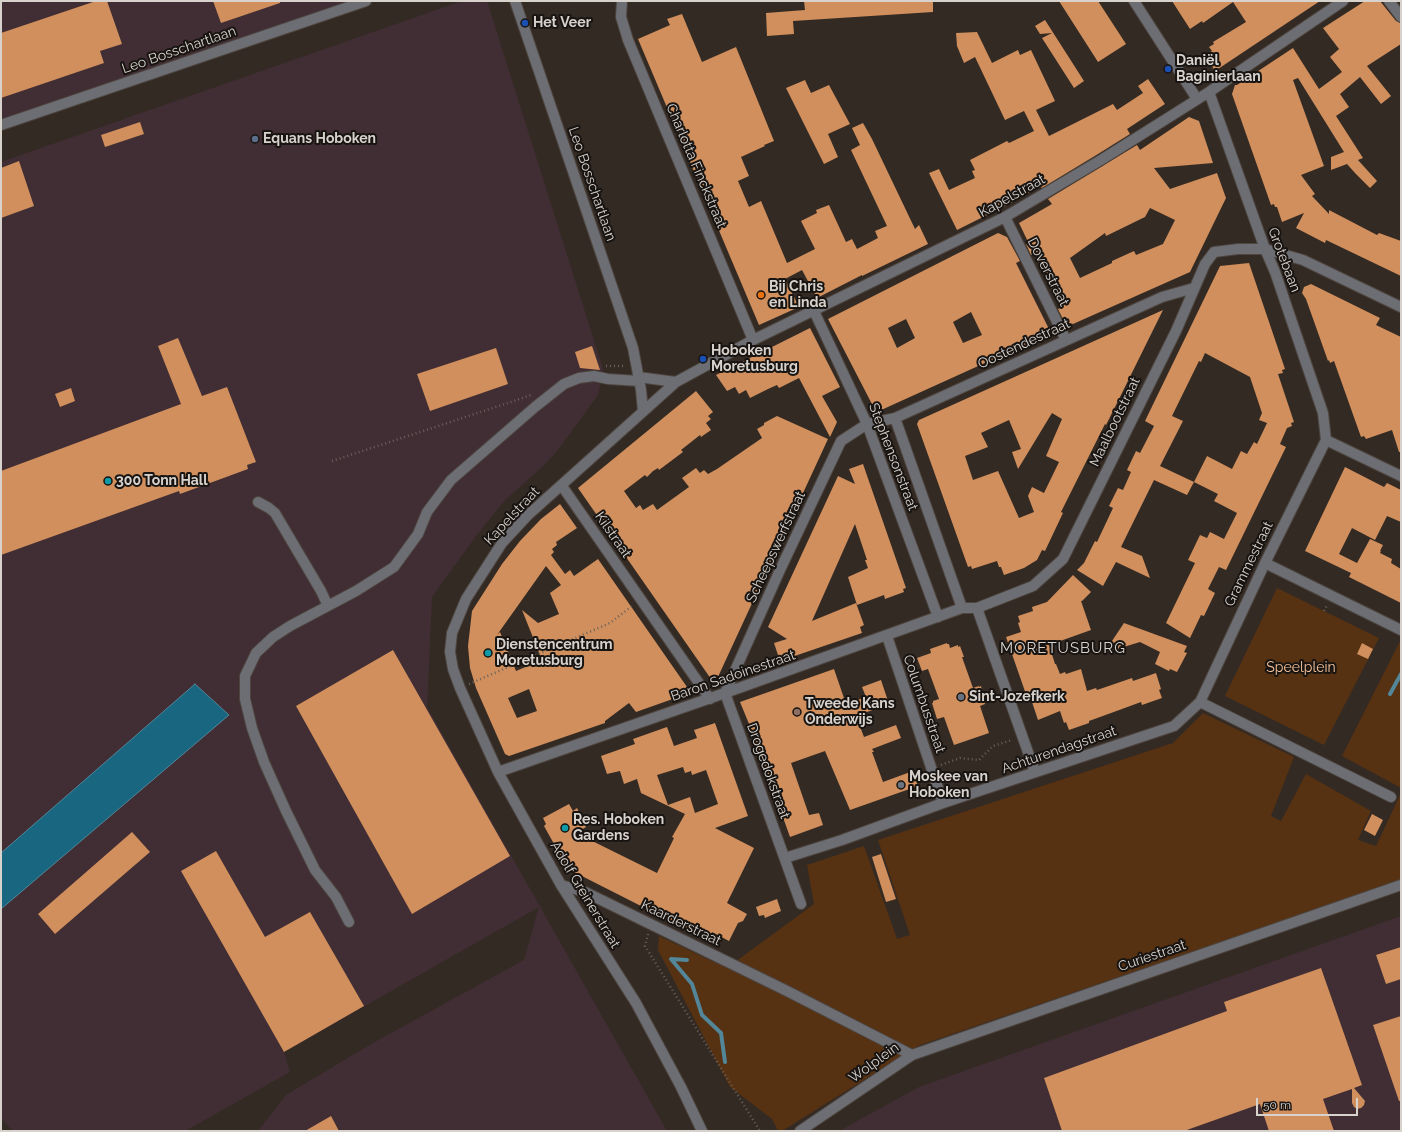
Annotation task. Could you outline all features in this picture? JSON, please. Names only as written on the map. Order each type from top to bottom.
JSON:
[{"type":"street","name":"Leo Bosschartlaan","points":[[1,125],[366,1]]},
{"type":"street","name":"Leo Bosschartlaan","points":[[514,1],[633,348],[638,379]]},
{"type":"street","name":"Charlotta Finckstraat","points":[[622,1],[621,17],[628,40],[753,340]]},
{"type":"street","points":[[1134,1],[1197,99]]},
{"type":"street","name":"Kapelstraat","points":[[453,669],[450,652],[452,633],[466,599],[502,543],[528,515],[676,382],[753,340],[1005,217],[1095,164],[1209,92],[1343,1]]},
{"type":"street","points":[[1389,1],[1401,17]]},
{"type":"street","name":"Grotebaan","points":[[1209,92],[1265,249],[1275,272],[1323,414],[1326,440]]},
{"type":"street","name":"Doverstraat","points":[[1005,217],[1066,340]]},
{"type":"street","name":"Maalbootstraat","points":[[976,608],[1034,586],[1052,571],[1063,559],[1176,331],[1205,264],[1214,252],[1238,249],[1265,249]]},
{"type":"street","points":[[1265,249],[1303,260],[1401,307]]},
{"type":"street","name":"Oostendestraat","points":[[866,424],[895,418],[1162,297],[1194,288]]},
{"type":"street","name":"Stephensonstraat","points":[[814,311],[866,424],[938,617]]},
{"type":"street","points":[[349,922],[336,897],[315,870],[286,811],[252,728],[245,699],[245,676],[256,653],[273,637],[290,626],[369,583],[394,567],[418,534],[427,512],[451,480],[535,407],[564,384],[579,378],[594,376],[608,379],[638,379],[676,382]]},
{"type":"street","points":[[638,379],[643,411]]},
{"type":"street","name":"Stephensonstraat","points":[[895,418],[962,608]]},
{"type":"street","name":"Scheepswerfstraat","points":[[725,694],[780,570],[841,441],[866,424]]},
{"type":"street","points":[[1326,440],[1401,476]]},
{"type":"street","name":"Grammestraat","points":[[1200,702],[1265,562],[1326,440]]},
{"type":"street","name":"Kilstraat","points":[[562,486],[710,698]]},
{"type":"street","points":[[258,502],[275,513],[321,591],[328,606]]},
{"type":"street","points":[[1265,562],[1401,630]]},
{"type":"street","name":"Baron Sadoinestraat","points":[[498,772],[725,694],[962,608],[976,608]]},
{"type":"street","points":[[976,608],[1035,772]]},
{"type":"street","name":"Columbusstraat","points":[[887,636],[943,803]]},
{"type":"street","name":"Adolf Greinerstraat","points":[[453,669],[498,772],[561,885],[636,1003],[681,1087],[702,1131]]},
{"type":"street","name":"Drogedokstraat","points":[[725,694],[785,858]]},
{"type":"street","points":[[1200,702],[1391,797]]},
{"type":"street","name":"Achturendagstraat","points":[[785,858],[842,840],[943,803],[1174,726],[1200,702]]},
{"type":"street","points":[[785,858],[802,904]]},
{"type":"street","name":"Kaarderstraat","points":[[561,885],[585,892],[787,991]]},
{"type":"street","name":"Curiestraat","points":[[912,1055],[1401,885]]},
{"type":"street","name":"Wolplein","points":[[787,991],[912,1055],[800,1131]]},
{"type":"path","points":[[332,461],[528,396]]},
{"type":"path","points":[[460,688],[610,622],[641,600]]},
{"type":"path","points":[[932,768],[960,758],[979,760],[993,746],[1022,736]]},
{"type":"path","points":[[650,924],[645,946],[760,1131]]},
{"type":"shaded area","points":[[1,1],[366,1],[1,124]]},
{"type":"shaded area","points":[[462,1],[487,1],[603,369],[598,395],[557,451],[541,468],[504,501],[476,536],[432,597],[427,707],[667,1131],[258,1131],[286,1095],[371,1044],[524,960],[539,907],[284,1052],[290,1072],[185,1131],[13,1131],[1,1118],[1,162]]},
{"type":"shaded area","points":[[1401,916],[1401,1131],[839,1131],[919,1087]]},
{"type":"green space","name":"Speelplein","points":[[1277,588],[1379,638],[1324,745],[1225,696]]},
{"type":"green space","points":[[1401,641],[1401,788],[1342,756]]},
{"type":"green space","points":[[1203,713],[1294,757],[1271,816],[1281,821],[1306,774],[1371,811],[1358,840],[1376,846],[1401,793],[1401,880],[920,1045],[782,1131],[778,1131],[772,1119],[730,1087],[658,950],[659,936],[718,964],[735,962],[814,904],[807,865],[864,846],[897,939],[910,935],[878,840],[1173,743]]},
{"type":"water","points":[[195,684],[229,715],[1,909],[1,853]]},
{"type":"building","points":[[96,1],[107,1],[122,44],[100,51],[104,63],[1,98],[1,33]]},
{"type":"building","points":[[213,1],[280,1],[280,3],[221,23]]},
{"type":"building","points":[[804,1],[933,1],[933,12],[793,21],[794,34],[767,36],[766,13],[805,10]]},
{"type":"building","points":[[1059,1],[1098,1],[1126,44],[1098,62]]},
{"type":"building","points":[[1172,1],[1320,1],[1215,71],[1205,55],[1212,51],[1209,47],[1214,44],[1213,42],[1246,22],[1233,2],[1203,23],[1202,21],[1190,29]]},
{"type":"building","points":[[1365,1],[1380,1],[1396,21],[1401,23],[1401,44],[1367,66],[1391,96],[1381,104],[1360,77],[1340,94],[1349,107],[1336,116],[1363,158],[1358,160],[1377,181],[1370,188],[1347,164],[1331,170],[1331,157],[1344,152],[1298,78],[1293,80],[1324,166],[1301,175],[1315,194],[1312,196],[1329,214],[1329,210],[1377,235],[1379,233],[1401,241],[1401,276],[1326,240],[1325,243],[1296,228],[1304,213],[1282,222],[1277,207],[1275,207],[1274,204],[1271,205],[1232,94],[1235,85],[1293,48],[1319,89],[1342,72],[1330,57],[1339,49],[1323,28]]},
{"type":"building","points":[[682,14],[702,62],[736,47],[774,141],[741,157],[749,176],[738,181],[749,207],[761,201],[787,263],[815,249],[801,221],[817,213],[816,210],[829,205],[846,242],[852,239],[857,249],[878,238],[875,231],[887,226],[851,150],[860,145],[852,128],[863,123],[915,229],[919,225],[928,244],[817,298],[802,270],[785,279],[799,307],[759,325],[638,39],[670,25],[667,19]]},
{"type":"building","points":[[1045,20],[1084,81],[1074,88],[1042,38],[1052,33],[1040,34],[1035,26]]},
{"type":"building","points":[[977,32],[992,63],[1018,50],[1020,55],[1031,50],[1055,101],[1036,110],[1049,136],[1113,104],[1117,110],[1143,93],[1138,86],[1148,79],[1165,104],[1127,129],[1130,134],[1042,188],[1040,186],[1009,204],[957,230],[929,173],[939,169],[949,190],[975,178],[972,171],[975,170],[970,160],[1007,141],[1009,143],[1034,131],[1024,111],[1005,120],[975,57],[964,63],[957,46],[956,33]]},
{"type":"building","points":[[805,80],[811,93],[829,85],[850,124],[828,134],[838,157],[824,164],[786,88]]},
{"type":"building","points":[[1189,117],[1199,121],[1213,163],[1154,168],[1170,189],[1217,173],[1226,198],[1190,272],[1073,324],[1064,321],[1058,309],[1061,308],[1034,253],[1031,255],[1026,244],[1030,246],[1019,223],[1052,204],[1048,199],[1137,145],[1140,150]],"holes":[[[1150,208],[1175,220],[1163,244],[1136,255],[1134,251],[1080,278],[1070,258],[1105,233],[1106,236],[1145,217]]]},
{"type":"building","points":[[140,122],[144,134],[105,147],[101,135]]},
{"type":"building","points":[[19,161],[34,206],[1,218],[1,168]]},
{"type":"building","points":[[998,233],[1007,237],[1020,261],[1016,263],[1051,333],[879,411],[874,408],[828,319]],"holes":[[[971,312],[982,335],[963,343],[953,322]],[[906,319],[915,338],[897,348],[888,328]]]},
{"type":"building","points":[[1249,263],[1285,369],[1282,370],[1283,373],[1278,374],[1294,422],[1291,423],[1292,426],[1287,428],[1280,444],[1286,447],[1226,570],[1219,567],[1208,589],[1215,593],[1204,616],[1201,615],[1190,638],[1166,623],[1195,563],[1188,560],[1200,535],[1207,538],[1210,532],[1224,539],[1237,513],[1214,501],[1218,494],[1194,482],[1187,495],[1154,480],[1121,547],[1142,556],[1150,578],[1116,562],[1103,586],[1077,570],[1084,563],[1095,541],[1097,542],[1113,508],[1109,506],[1118,488],[1123,490],[1131,472],[1127,470],[1136,451],[1140,453],[1154,426],[1145,421],[1220,266]],"holes":[[[1205,353],[1250,377],[1262,413],[1259,420],[1267,423],[1257,444],[1254,442],[1247,454],[1241,451],[1232,469],[1207,456],[1194,482],[1160,466],[1183,421],[1172,416],[1199,361],[1201,362]]]},
{"type":"building","points":[[1311,284],[1380,318],[1376,325],[1401,337],[1401,452],[1399,452],[1392,430],[1366,439],[1364,436],[1361,437],[1334,361],[1330,363],[1329,360],[1328,361],[1306,299],[1302,293],[1304,287]]},
{"type":"building","points":[[1163,310],[1061,512],[1063,513],[1045,551],[1042,550],[1037,560],[1024,568],[1004,575],[997,561],[972,569],[971,566],[968,567],[917,424],[919,420]],"holes":[[[1052,413],[1062,419],[1046,456],[1059,462],[1044,493],[1032,487],[1028,496],[1034,512],[1019,518],[998,471],[973,480],[965,456],[988,447],[981,433],[1009,420],[1021,449],[1012,452],[1018,469]]]},
{"type":"building","points":[[810,328],[840,387],[822,396],[837,422],[830,437],[799,378],[779,388],[777,385],[750,398],[746,390],[739,394],[735,387],[727,391],[716,375]]},
{"type":"building","name":"300 Tonn Hall","points":[[178,338],[202,396],[227,387],[256,462],[247,465],[248,469],[180,494],[179,491],[1,555],[1,471],[181,404],[158,346]]},
{"type":"building","points":[[592,346],[600,370],[580,368],[575,352]]},
{"type":"building","points":[[496,348],[508,384],[430,411],[417,374]]},
{"type":"building","points":[[71,388],[75,401],[60,407],[55,394]]},
{"type":"building","points":[[696,391],[713,412],[708,416],[711,419],[706,423],[711,430],[701,437],[700,435],[681,450],[683,452],[659,470],[658,468],[647,477],[645,475],[624,491],[636,508],[640,505],[643,510],[653,504],[657,510],[689,487],[682,478],[696,468],[700,473],[704,470],[708,474],[717,469],[762,438],[757,429],[764,425],[764,423],[777,416],[828,439],[717,679],[711,679],[578,488]]},
{"type":"building","points":[[863,464],[906,588],[903,589],[904,592],[885,599],[884,595],[857,605],[848,577],[868,568],[865,560],[867,560],[855,524],[812,621],[856,603],[864,625],[860,627],[862,633],[780,661],[774,643],[787,639],[768,627],[838,476],[855,484],[849,469]]},
{"type":"building","points":[[1345,467],[1384,487],[1387,483],[1401,490],[1401,522],[1387,516],[1375,540],[1352,528],[1339,554],[1357,563],[1370,539],[1383,545],[1380,553],[1392,559],[1391,563],[1401,569],[1401,603],[1349,577],[1351,573],[1305,551]]},
{"type":"building","points":[[560,504],[577,528],[556,542],[557,545],[552,549],[554,552],[551,555],[565,574],[570,570],[574,576],[598,559],[687,687],[684,695],[636,712],[629,703],[605,721],[605,723],[509,756],[505,754],[476,688],[470,668],[468,646],[472,611],[502,564],[520,541],[541,519]],"holes":[[[546,566],[561,585],[550,593],[559,614],[538,623],[522,610],[542,660],[516,671],[500,632],[497,635]],[[529,689],[537,711],[517,718],[508,698]]]},
{"type":"building","points":[[1073,575],[1091,592],[1081,601],[1091,630],[1049,645],[1060,674],[1065,672],[1066,674],[1081,669],[1087,691],[1096,688],[1097,690],[1132,678],[1133,681],[1156,673],[1162,698],[1142,705],[1141,702],[1069,730],[1066,722],[1064,723],[1060,711],[1038,720],[1031,699],[1028,700],[1006,637],[1021,632],[1018,623],[1020,622],[1018,616],[1033,611],[1032,607],[1047,602]]},
{"type":"building","points":[[1124,623],[1187,646],[1184,652],[1187,653],[1177,672],[1170,669],[1169,671],[1155,664],[1160,652],[1140,642],[1104,653]]},
{"type":"building","name":"Sint-Jozefkerk","points":[[947,643],[949,644],[950,648],[958,645],[958,647],[960,646],[964,657],[962,657],[973,688],[981,686],[985,704],[980,706],[989,733],[954,745],[944,717],[937,719],[932,703],[933,701],[939,699],[928,669],[922,671],[917,658],[931,653],[930,649]]},
{"type":"building","points":[[1362,643],[1373,649],[1368,659],[1357,654]]},
{"type":"building","points":[[393,650],[510,856],[412,914],[296,706]]},
{"type":"building","points":[[834,669],[846,704],[866,697],[862,687],[881,680],[889,704],[856,716],[864,737],[896,725],[901,738],[872,749],[874,752],[872,752],[883,782],[913,771],[918,786],[850,810],[825,751],[791,763],[809,815],[819,813],[823,825],[790,837],[754,736],[740,702]]},
{"type":"building","points":[[715,723],[748,816],[715,828],[754,848],[727,903],[747,914],[743,921],[738,923],[729,941],[712,932],[708,940],[568,869],[544,826],[546,824],[543,818],[569,804],[573,811],[577,808],[586,827],[576,833],[657,873],[674,838],[672,837],[685,814],[641,793],[637,779],[624,784],[620,771],[607,774],[601,756],[635,744],[633,739],[667,727],[674,746],[697,738],[694,730]],"holes":[[[683,767],[685,773],[691,771],[692,775],[706,770],[718,804],[695,813],[690,797],[668,805],[657,775]]]},
{"type":"building","points":[[1372,814],[1383,820],[1375,836],[1364,830]]},
{"type":"building","points":[[132,832],[150,852],[55,934],[38,914]]},
{"type":"building","points":[[216,851],[265,937],[310,912],[364,1006],[284,1052],[181,871]]},
{"type":"building","points":[[881,854],[896,899],[886,902],[872,857]]},
{"type":"building","points":[[777,899],[781,911],[765,918],[764,915],[759,916],[756,907]]},
{"type":"building","points":[[1401,947],[1401,979],[1386,984],[1376,955]]},
{"type":"building","points":[[1321,968],[1362,1085],[1354,1088],[1365,1101],[1361,1108],[1357,1109],[1354,1107],[1352,1103],[1352,1089],[1323,1099],[1334,1131],[1269,1131],[1260,1104],[1184,1131],[1062,1131],[1044,1078],[1227,1011],[1224,1002]]},
{"type":"building","points":[[1401,1016],[1401,1101],[1399,1101],[1373,1025]]},
{"type":"building","points":[[331,1116],[339,1131],[305,1131]]},
{"type":"waterway","points":[[1390,694],[1401,674]]},
{"type":"waterway","points":[[687,960],[671,959],[692,984],[702,1015],[721,1033],[725,1062]]},
{"type":"place","name":"Het Veer","points":[[525,23]]},
{"type":"place","name":"Daniël Baginierlaan","points":[[1168,69]]},
{"type":"place","name":"Equans Hoboken","points":[[255,139]]},
{"type":"place","name":"Bij Chris en Linda","points":[[761,295]]},
{"type":"place","name":"Hoboken Moretusburg","points":[[703,359]]},
{"type":"place","name":"300 Tonn Hall","points":[[108,481]]},
{"type":"place","name":"Dienstencentrum Moretusburg","points":[[488,653]]},
{"type":"place","name":"Sint-Jozefkerk","points":[[961,697]]},
{"type":"place","name":"Tweede Kans Onderwijs","points":[[797,712]]},
{"type":"place","name":"Moskee van Hoboken","points":[[901,785]]},
{"type":"place","name":"Res. Hoboken Gardens","points":[[565,828]]},
{"type":"district","name":"MORETUSBURG","points":[[1063,648]]}]
